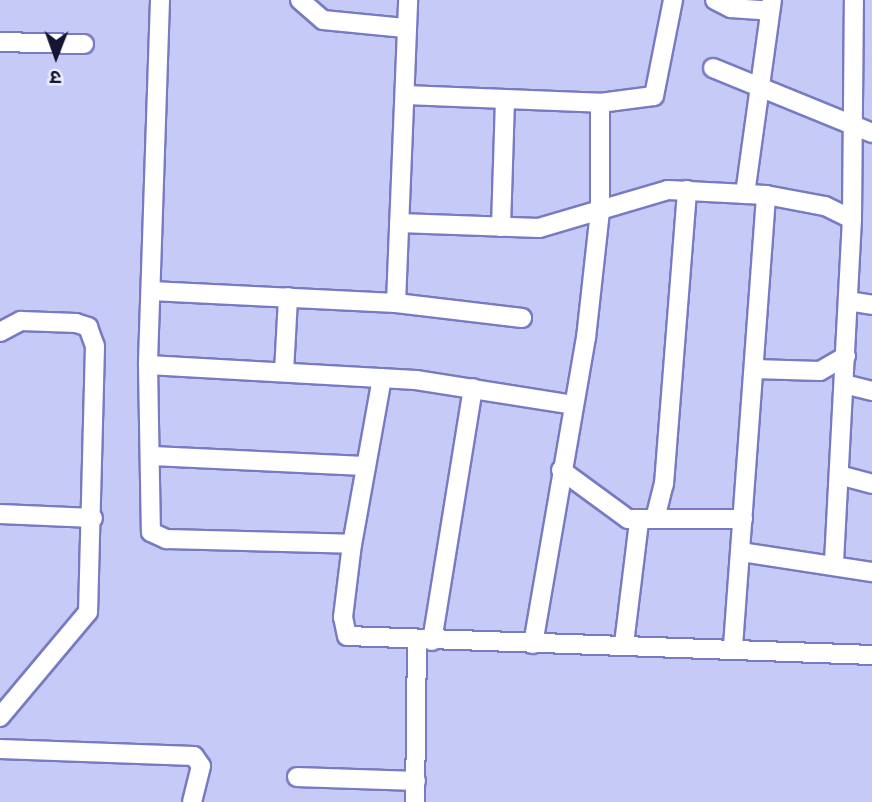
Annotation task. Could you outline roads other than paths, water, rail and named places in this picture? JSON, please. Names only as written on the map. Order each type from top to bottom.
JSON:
[{"type":"street","points":[[160,0],[148,365],[151,456],[148,523],[157,537],[352,544]]},
{"type":"street","points":[[300,0],[323,20],[405,29]]},
{"type":"street","points":[[396,303],[408,0]]},
{"type":"street","points":[[405,95],[505,102],[600,103],[656,93],[673,0]]},
{"type":"street","points":[[715,0],[731,8],[771,6],[763,89],[745,194]]},
{"type":"street","points":[[834,562],[852,219],[854,0]]},
{"type":"street","points":[[0,43],[84,44]]},
{"type":"street","points":[[713,68],[872,133]]},
{"type":"street","points":[[501,227],[505,102]]},
{"type":"street","points":[[533,644],[573,405],[600,212],[600,103]]},
{"type":"street","points":[[399,223],[539,228],[600,212],[638,196],[687,191],[766,195],[825,206],[852,219]]},
{"type":"street","points":[[624,644],[647,520],[664,485],[687,191]]},
{"type":"street","points":[[733,646],[766,195]]},
{"type":"street","points":[[151,290],[396,303],[522,318]]},
{"type":"street","points":[[284,372],[288,298]]},
{"type":"street","points":[[848,301],[872,305]]},
{"type":"street","points":[[0,332],[21,321],[76,323],[92,332],[93,518],[88,612],[0,717]]},
{"type":"street","points":[[754,369],[820,371],[846,356]]},
{"type":"street","points":[[148,365],[382,378],[473,388],[573,405]]},
{"type":"street","points":[[382,378],[352,544],[343,617],[347,636],[533,644],[733,646],[872,655]]},
{"type":"street","points":[[844,384],[872,391]]},
{"type":"street","points":[[415,802],[424,641],[473,388]]},
{"type":"street","points":[[151,456],[366,466]]},
{"type":"street","points":[[561,470],[618,515],[647,520],[743,519]]},
{"type":"street","points":[[839,475],[872,484]]},
{"type":"street","points":[[0,514],[93,518]]},
{"type":"street","points":[[741,552],[834,562],[872,572]]},
{"type":"street","points":[[0,749],[194,756],[201,766],[192,802]]},
{"type":"street","points":[[297,777],[416,781]]}]
